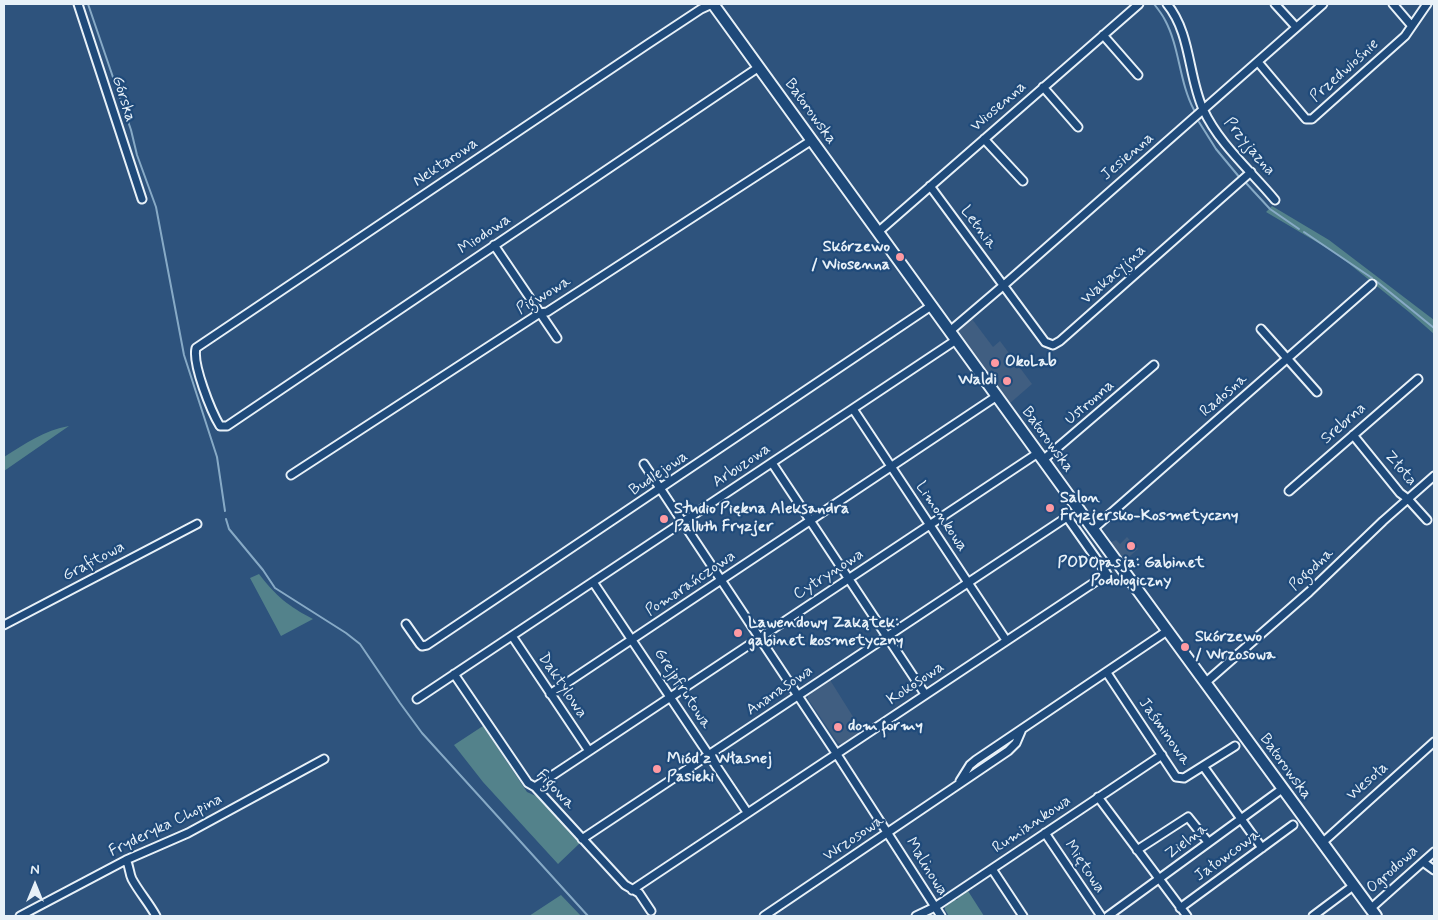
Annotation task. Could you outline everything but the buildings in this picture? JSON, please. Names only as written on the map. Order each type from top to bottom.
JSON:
[{"type":"street","name":"Batorowska","points":[[713,4],[1373,913]]},
{"type":"street","name":"Nektarowa","points":[[227,426],[220,426],[207,398],[195,360],[196,348],[648,44],[701,9],[713,4]]},
{"type":"street","name":"Wiosenna","points":[[878,232],[1139,4]]},
{"type":"street","points":[[1167,4],[1177,19],[1204,110]]},
{"type":"street","points":[[1275,4],[1296,27]]},
{"type":"street","name":"Jesienna","points":[[953,335],[1004,285],[1323,4]]},
{"type":"street","points":[[1393,4],[1412,25]]},
{"type":"street","name":"Przedwiośnie","points":[[1258,62],[1306,119],[1312,119],[1405,36],[1427,4]]},
{"type":"street","name":"Górska","points":[[78,5],[142,199]]},
{"type":"street","points":[[1103,35],[1138,75]]},
{"type":"street","name":"Miodowa","points":[[227,426],[494,244],[759,67]]},
{"type":"street","points":[[1043,87],[1078,127]]},
{"type":"street","name":"Przyjazna","points":[[1204,110],[1220,138],[1275,200]]},
{"type":"street","points":[[984,139],[1022,181]]},
{"type":"street","name":"Pigwowa","points":[[291,475],[540,313],[547,312],[812,140]]},
{"type":"street","name":"Wakacyjna","points":[[1004,285],[1045,342],[1053,345],[1060,341],[1251,172]]},
{"type":"street","name":"Letnia","points":[[930,186],[1004,285]]},
{"type":"street","points":[[494,244],[557,338]]},
{"type":"street","name":"Radosna","points":[[1093,529],[1372,284]]},
{"type":"street","name":"Budlejowa","points":[[406,624],[422,646],[427,645],[931,306]]},
{"type":"street","points":[[1261,329],[1317,392]]},
{"type":"street","name":"Arbuzowa","points":[[418,699],[853,409],[953,335]]},
{"type":"street","name":"Ustronna","points":[[1041,456],[1154,365]]},
{"type":"street","name":"Srebrna","points":[[1289,491],[1418,379]]},
{"type":"street","name":"Pomarańczowa","points":[[550,694],[997,396]]},
{"type":"street","name":"Limonkowa","points":[[853,409],[1006,640]]},
{"type":"street","name":"Złota","points":[[1353,435],[1400,493],[1427,520]]},
{"type":"street","name":"Cytrynowa","points":[[535,787],[929,525],[1041,456]]},
{"type":"street","points":[[772,463],[926,694]]},
{"type":"street","name":"Malinowa","points":[[644,464],[836,753],[941,916]]},
{"type":"street","name":"Pogodna","points":[[1205,683],[1310,592],[1434,476]]},
{"type":"street","name":"Ananasowa","points":[[582,839],[1067,516]]},
{"type":"street","name":"Kokosowa","points":[[632,890],[1107,574],[1067,516]]},
{"type":"street","name":"Grafitowa","points":[[4,625],[197,524]]},
{"type":"street","name":"Grejpfrutowa","points":[[593,582],[747,812]]},
{"type":"street","name":"Wrzosowa","points":[[764,916],[1008,751],[1016,742],[1022,729],[1168,631]]},
{"type":"street","name":"Daktylowa","points":[[512,636],[589,751]]},
{"type":"street","name":"Jaśminowa","points":[[1107,672],[1176,777],[1184,778],[1235,746]]},
{"type":"street","name":"Figowa","points":[[454,674],[528,783],[535,787],[625,885],[639,893],[651,911]]},
{"type":"street","name":"Wesoła","points":[[1322,843],[1434,742]]},
{"type":"street","name":"Rumiankowa","points":[[916,916],[935,907],[1162,755]]},
{"type":"street","name":"Fryderyka Chopina","points":[[20,916],[126,860],[188,833],[324,759]]},
{"type":"street","points":[[1203,766],[1262,848]]},
{"type":"street","name":"Zielna","points":[[1108,916],[1282,789]]},
{"type":"street","points":[[1098,797],[1186,916]]},
{"type":"street","points":[[1137,850],[1188,817],[1208,842]]},
{"type":"street","name":"Jałowcowa","points":[[1180,908],[1293,825]]},
{"type":"street","name":"Miętowa","points":[[1045,834],[1100,916]]},
{"type":"street","name":"Ogrodowa","points":[[1373,913],[1434,852]]},
{"type":"street","points":[[126,860],[130,867],[129,874],[140,894],[156,916]]},
{"type":"street","points":[[1423,862],[1434,870]]},
{"type":"street","points":[[992,869],[1023,916]]},
{"type":"street","points":[[1312,916],[1353,886]]},
{"type":"shaded area","points":[[972,319],[993,347],[1000,341],[1032,384],[1009,404],[956,332]]},
{"type":"shaded area","points":[[1127,537],[1138,549],[1123,562],[1109,543],[1116,540],[1120,544]]},
{"type":"shaded area","points":[[830,680],[862,731],[842,744],[838,743],[808,699],[808,695]]},
{"type":"green space","points":[[1272,206],[1329,240],[1434,320],[1434,334],[1337,254],[1266,212]]},
{"type":"green space","points":[[69,426],[4,471],[4,457],[43,434]]},
{"type":"green space","points":[[259,574],[283,600],[313,619],[281,636],[250,578]]},
{"type":"green space","points":[[483,726],[527,792],[536,796],[580,843],[558,864],[483,782],[454,745]]},
{"type":"green space","points":[[968,891],[984,916],[949,916],[945,907]]},
{"type":"green space","points":[[561,895],[581,916],[529,916]]},
{"type":"waterway","points":[[88,4],[156,207],[184,355],[217,457],[225,511]]},
{"type":"waterway","points":[[1154,4],[1163,16],[1170,31],[1185,88],[1194,110]]},
{"type":"waterway","points":[[1199,122],[1216,149],[1240,178]]},
{"type":"waterway","points":[[1246,183],[1270,209],[1299,229]]},
{"type":"waterway","points":[[1304,232],[1372,278]]},
{"type":"waterway","points":[[1376,281],[1434,328]]},
{"type":"waterway","points":[[226,519],[229,529],[263,570],[275,588],[360,644],[422,733],[588,916]]},
{"type":"place","name":"Skórzewo / Wiosenna","points":[[900,257]]},
{"type":"place","name":"OkoLab","points":[[995,363]]},
{"type":"place","name":"Waldi","points":[[1007,381]]},
{"type":"place","name":"Salon Fryzjersko-Kosmetyczny","points":[[1050,508]]},
{"type":"place","name":"Studio Piękna Aleksandra Palluth Fryzjer","points":[[664,519]]},
{"type":"place","name":"PODOpasja: Gabinet Podologiczny","points":[[1131,546]]},
{"type":"place","name":"Lawendowy Zakątek: gabinet kosmetyczny","points":[[738,633]]},
{"type":"place","name":"Skórzewo / Wrzosowa","points":[[1185,647]]},
{"type":"place","name":"dom formy","points":[[838,727]]},
{"type":"place","name":"Miód z Własnej Pasieki","points":[[657,769]]}]
